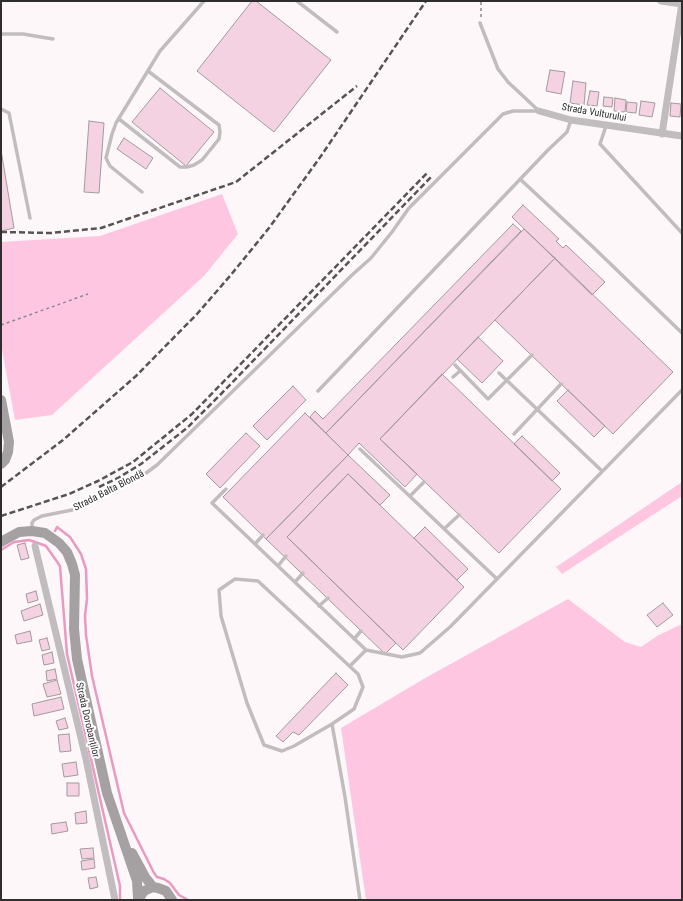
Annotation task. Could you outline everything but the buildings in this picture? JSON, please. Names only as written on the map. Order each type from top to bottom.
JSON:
[{"type":"main road","points":[[1,400],[9,442],[8,452],[5,460],[1,464]]},
{"type":"main road","points":[[1,542],[19,532],[32,531],[45,533],[67,552],[72,564],[75,575],[74,629],[77,659],[102,775],[112,811],[136,880],[138,899]]},
{"type":"main road","points":[[118,826],[145,877],[153,888]]},
{"type":"main road","points":[[138,899],[144,891],[153,888],[166,891],[172,900]]},
{"type":"street","points":[[661,1],[682,4],[662,134]]},
{"type":"street","name":"Strada Vulturului","points":[[539,111],[571,120],[682,136]]},
{"type":"street","name":"Strada Dorobanților","points":[[35,546],[86,759],[115,900]]},
{"type":"lane","points":[[142,192],[110,166],[106,158],[112,134],[119,119],[160,51],[204,1]]},
{"type":"lane","points":[[297,1],[337,32]]},
{"type":"lane","name":"Strada Vulturului","points":[[480,23],[498,69],[508,82],[539,111]]},
{"type":"lane","points":[[1,34],[23,34],[53,39]]},
{"type":"lane","points":[[119,119],[180,167],[194,165],[202,160],[219,139],[219,125],[148,72]]},
{"type":"lane","points":[[1,109],[9,113],[30,218]]},
{"type":"lane","name":"Strada Balta Blondă","points":[[32,531],[32,523],[34,520],[42,516],[72,510],[142,476],[157,465],[371,258],[409,208],[503,114],[539,111]]},
{"type":"lane","points":[[318,391],[520,179],[567,132],[571,120]]},
{"type":"lane","points":[[606,126],[600,144],[682,233]]},
{"type":"lane","points":[[520,179],[599,252],[682,333]]},
{"type":"lane","points":[[455,365],[488,399],[532,355]]},
{"type":"lane","points":[[453,377],[460,371]]},
{"type":"lane","points":[[499,373],[602,471]]},
{"type":"lane","points":[[514,434],[561,384]]},
{"type":"lane","points":[[226,489],[212,503],[366,650],[402,657],[420,654],[450,627],[682,390]]},
{"type":"lane","points":[[360,449],[497,579]]},
{"type":"lane","points":[[410,496],[424,482]]},
{"type":"lane","points":[[444,529],[459,514]]},
{"type":"lane","points":[[255,544],[262,535]]},
{"type":"lane","points":[[278,566],[286,556]]},
{"type":"lane","points":[[295,582],[303,573]]},
{"type":"lane","points":[[235,579],[258,581],[358,674],[362,687],[354,709],[332,724],[294,746],[282,751],[264,745],[247,703],[221,616],[219,590],[235,579]]},
{"type":"lane","points":[[319,606],[328,598]]},
{"type":"lane","points":[[354,639],[361,631]]},
{"type":"lane","points":[[350,666],[366,650]]},
{"type":"lane","points":[[332,724],[345,796],[360,900]]},
{"type":"path","points":[[480,23],[481,1]]},
{"type":"path","points":[[1,325],[88,294]]},
{"type":"shaded area","points":[[222,194],[238,234],[204,276],[52,415],[15,420],[1,344],[1,242],[100,236]]},
{"type":"shaded area","points":[[682,482],[682,496],[562,574],[556,567]]},
{"type":"shaded area","points":[[568,599],[625,642],[641,647],[657,636],[682,624],[682,900],[366,900],[341,728],[427,677]]},
{"type":"waterway","points":[[55,531],[57,527],[70,537],[81,554],[86,569],[86,635],[92,676],[124,813],[154,873],[157,877],[170,883],[179,895],[188,900]]},
{"type":"waterway","points":[[1,550],[14,542],[29,540],[46,546],[60,566],[67,654],[120,886],[120,900]]},
{"type":"railway","points":[[1,487],[63,440],[136,376],[197,314],[269,228],[321,156],[426,1]]},
{"type":"railway","points":[[1,232],[51,233],[101,228],[236,182],[357,86]]},
{"type":"railway","points":[[1,516],[69,494],[98,481],[133,462],[192,414],[428,172]]},
{"type":"railway","points":[[99,487],[118,478],[141,464],[187,428],[432,176]]}]
